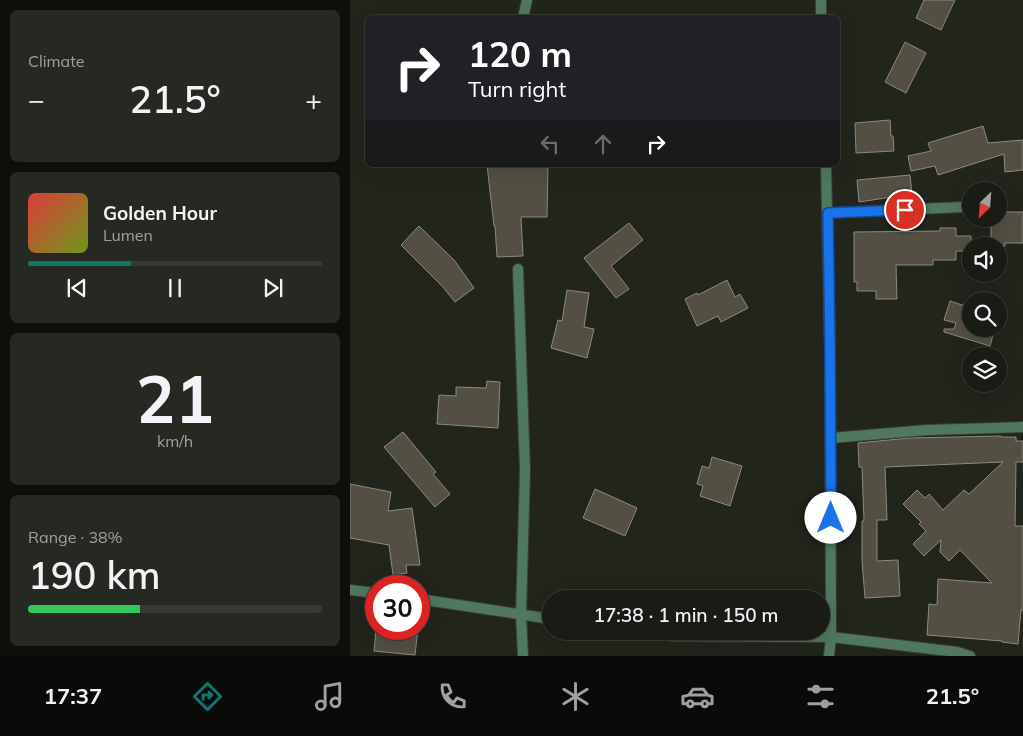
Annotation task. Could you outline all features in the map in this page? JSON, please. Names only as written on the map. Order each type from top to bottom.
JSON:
[{"type":"street","points":[[524,15],[527,0]]},
{"type":"street","points":[[821,0],[821,15]]},
{"type":"street","points":[[826,167],[831,438],[830,656]]},
{"type":"street","points":[[828,213],[962,207]]},
{"type":"street","points":[[518,269],[525,471],[521,614],[523,656]]},
{"type":"street","points":[[831,438],[927,430],[1023,428]]},
{"type":"street","points":[[350,590],[365,592]]},
{"type":"street","points":[[430,601],[542,618]]},
{"type":"street","points":[[831,637],[957,652],[970,656]]},
{"type":"building","points":[[924,0],[955,0],[941,30],[916,18]]},
{"type":"building","points":[[905,42],[926,53],[906,93],[885,82]]},
{"type":"building","points":[[890,120],[894,151],[856,153],[855,123]]},
{"type":"building","points":[[983,126],[988,143],[1023,140],[1023,170],[1005,172],[1004,154],[938,175],[935,166],[911,171],[908,156],[931,151],[928,143]]},
{"type":"building","points":[[487,167],[548,167],[547,217],[521,217],[523,256],[497,257]]},
{"type":"building","points":[[910,175],[912,194],[859,202],[857,180]]},
{"type":"building","points":[[1008,212],[1023,212],[1023,243],[1007,243],[1007,237],[991,237],[991,228],[1008,228]]},
{"type":"building","points":[[629,223],[643,240],[611,266],[629,289],[616,298],[584,258]]},
{"type":"building","points":[[419,226],[454,260],[474,288],[455,302],[443,287],[401,245]]},
{"type":"building","points":[[940,228],[956,228],[956,236],[971,236],[962,237],[962,251],[956,251],[956,260],[933,260],[933,265],[896,265],[897,299],[876,299],[876,291],[857,291],[857,282],[854,282],[854,232],[940,231]]},
{"type":"building","points":[[727,280],[735,297],[740,294],[748,308],[721,322],[718,316],[697,326],[685,299],[697,293],[698,295]]},
{"type":"building","points":[[567,290],[589,293],[584,327],[594,329],[587,358],[551,348],[558,320],[562,321]]},
{"type":"building","points":[[950,301],[962,305],[962,337],[993,337],[990,346],[944,332],[944,329],[954,329],[956,323],[944,320]]},
{"type":"building","points":[[487,381],[500,382],[498,428],[437,424],[439,395],[456,396],[456,387],[486,388]]},
{"type":"building","points":[[403,432],[436,472],[433,474],[450,494],[435,507],[384,447]]},
{"type":"building","points":[[1016,437],[1016,441],[1023,441],[1023,462],[1016,462],[1015,526],[1023,526],[1023,610],[1021,610],[1018,644],[927,635],[929,604],[937,605],[938,579],[992,583],[960,550],[949,561],[940,552],[941,540],[924,556],[913,544],[926,531],[919,524],[921,522],[903,504],[917,490],[925,498],[929,494],[943,510],[964,490],[969,494],[1003,462],[885,467],[887,520],[877,520],[877,561],[898,560],[900,596],[865,598],[862,560],[862,521],[864,521],[862,467],[859,467],[858,443],[909,438]]},
{"type":"building","points":[[712,457],[742,466],[730,506],[700,496],[703,486],[697,484],[702,466],[709,468]]},
{"type":"building","points":[[350,484],[391,492],[388,511],[412,508],[420,565],[406,565],[407,573],[393,575],[389,545],[350,538]]},
{"type":"building","points":[[595,489],[637,508],[625,536],[583,518]]},
{"type":"building","points":[[375,640],[417,640],[415,655],[374,651]]},
{"type":"route","points":[[831,518],[828,213],[905,210]]}]
